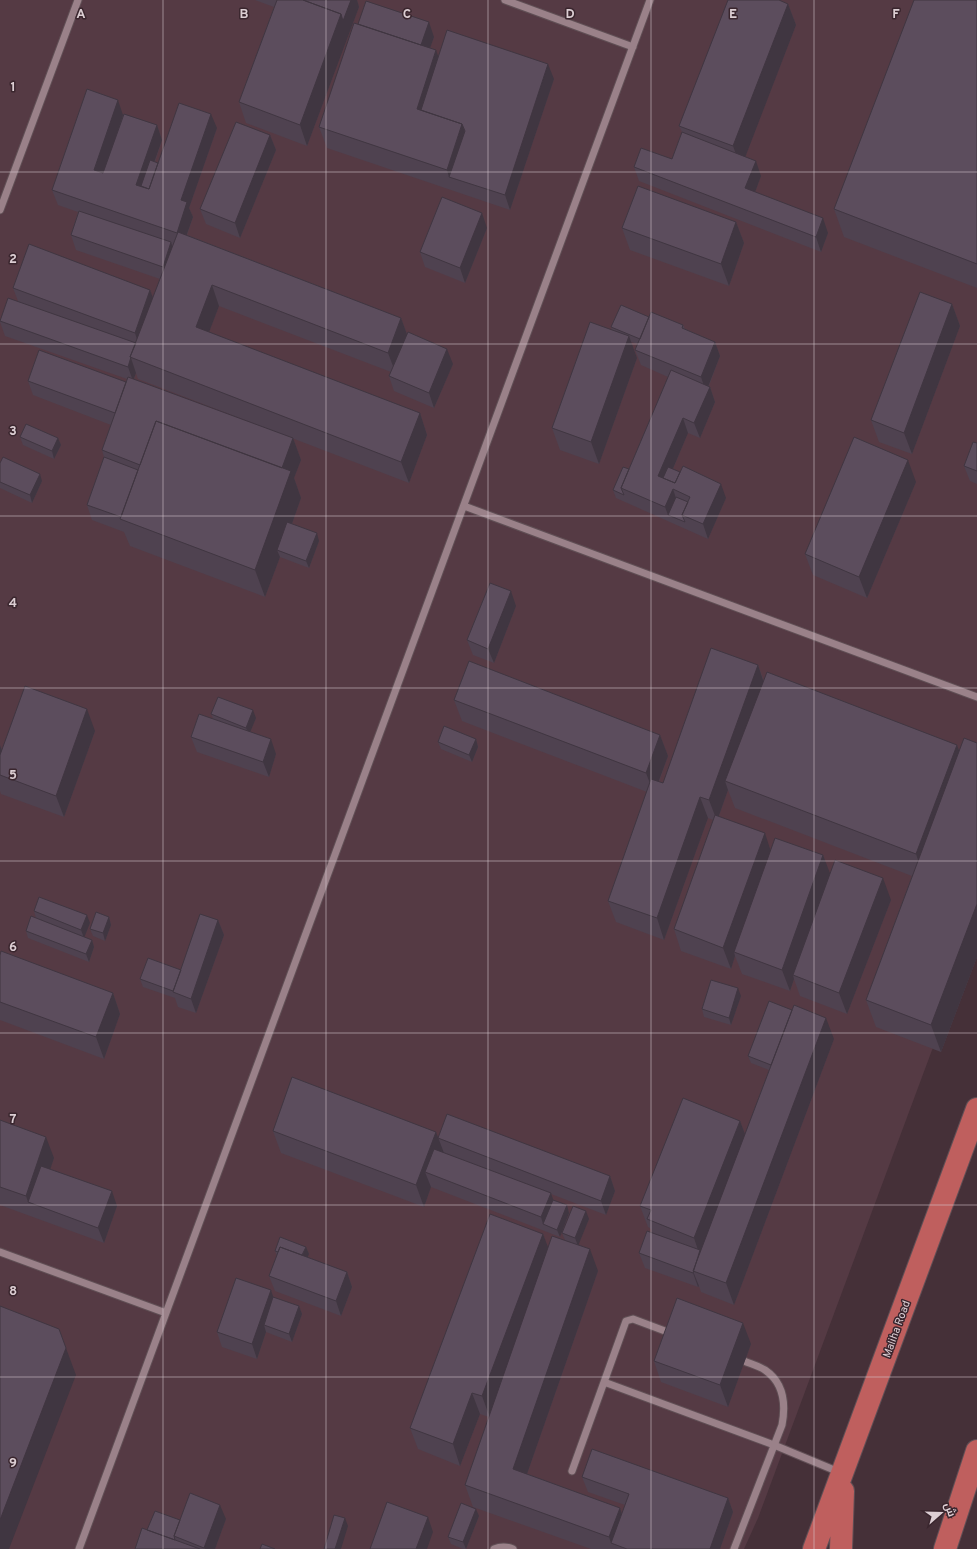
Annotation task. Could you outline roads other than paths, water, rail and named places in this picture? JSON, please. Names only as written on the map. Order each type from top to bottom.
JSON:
[{"type":"main road","name":"Maliha Road","points":[[814,1549],[977,1109]]},
{"type":"main road","points":[[946,1549],[977,1451]]},
{"type":"main road","points":[[841,1549],[843,1473]]},
{"type":"street","points":[[0,210],[78,0]]},
{"type":"street","points":[[505,0],[633,47]]},
{"type":"street","points":[[79,1549],[650,0]]},
{"type":"street","points":[[464,506],[977,697]]},
{"type":"street","points":[[0,1252],[166,1313]]},
{"type":"street","points":[[572,1471],[624,1325],[629,1319],[637,1320],[679,1336]]},
{"type":"street","points":[[734,1549],[782,1424],[784,1410],[782,1395],[776,1381],[765,1370],[744,1361]]},
{"type":"street","points":[[604,1382],[774,1445],[843,1473]]},
{"type":"street","points":[[494,1549],[506,1547],[513,1549]]}]
